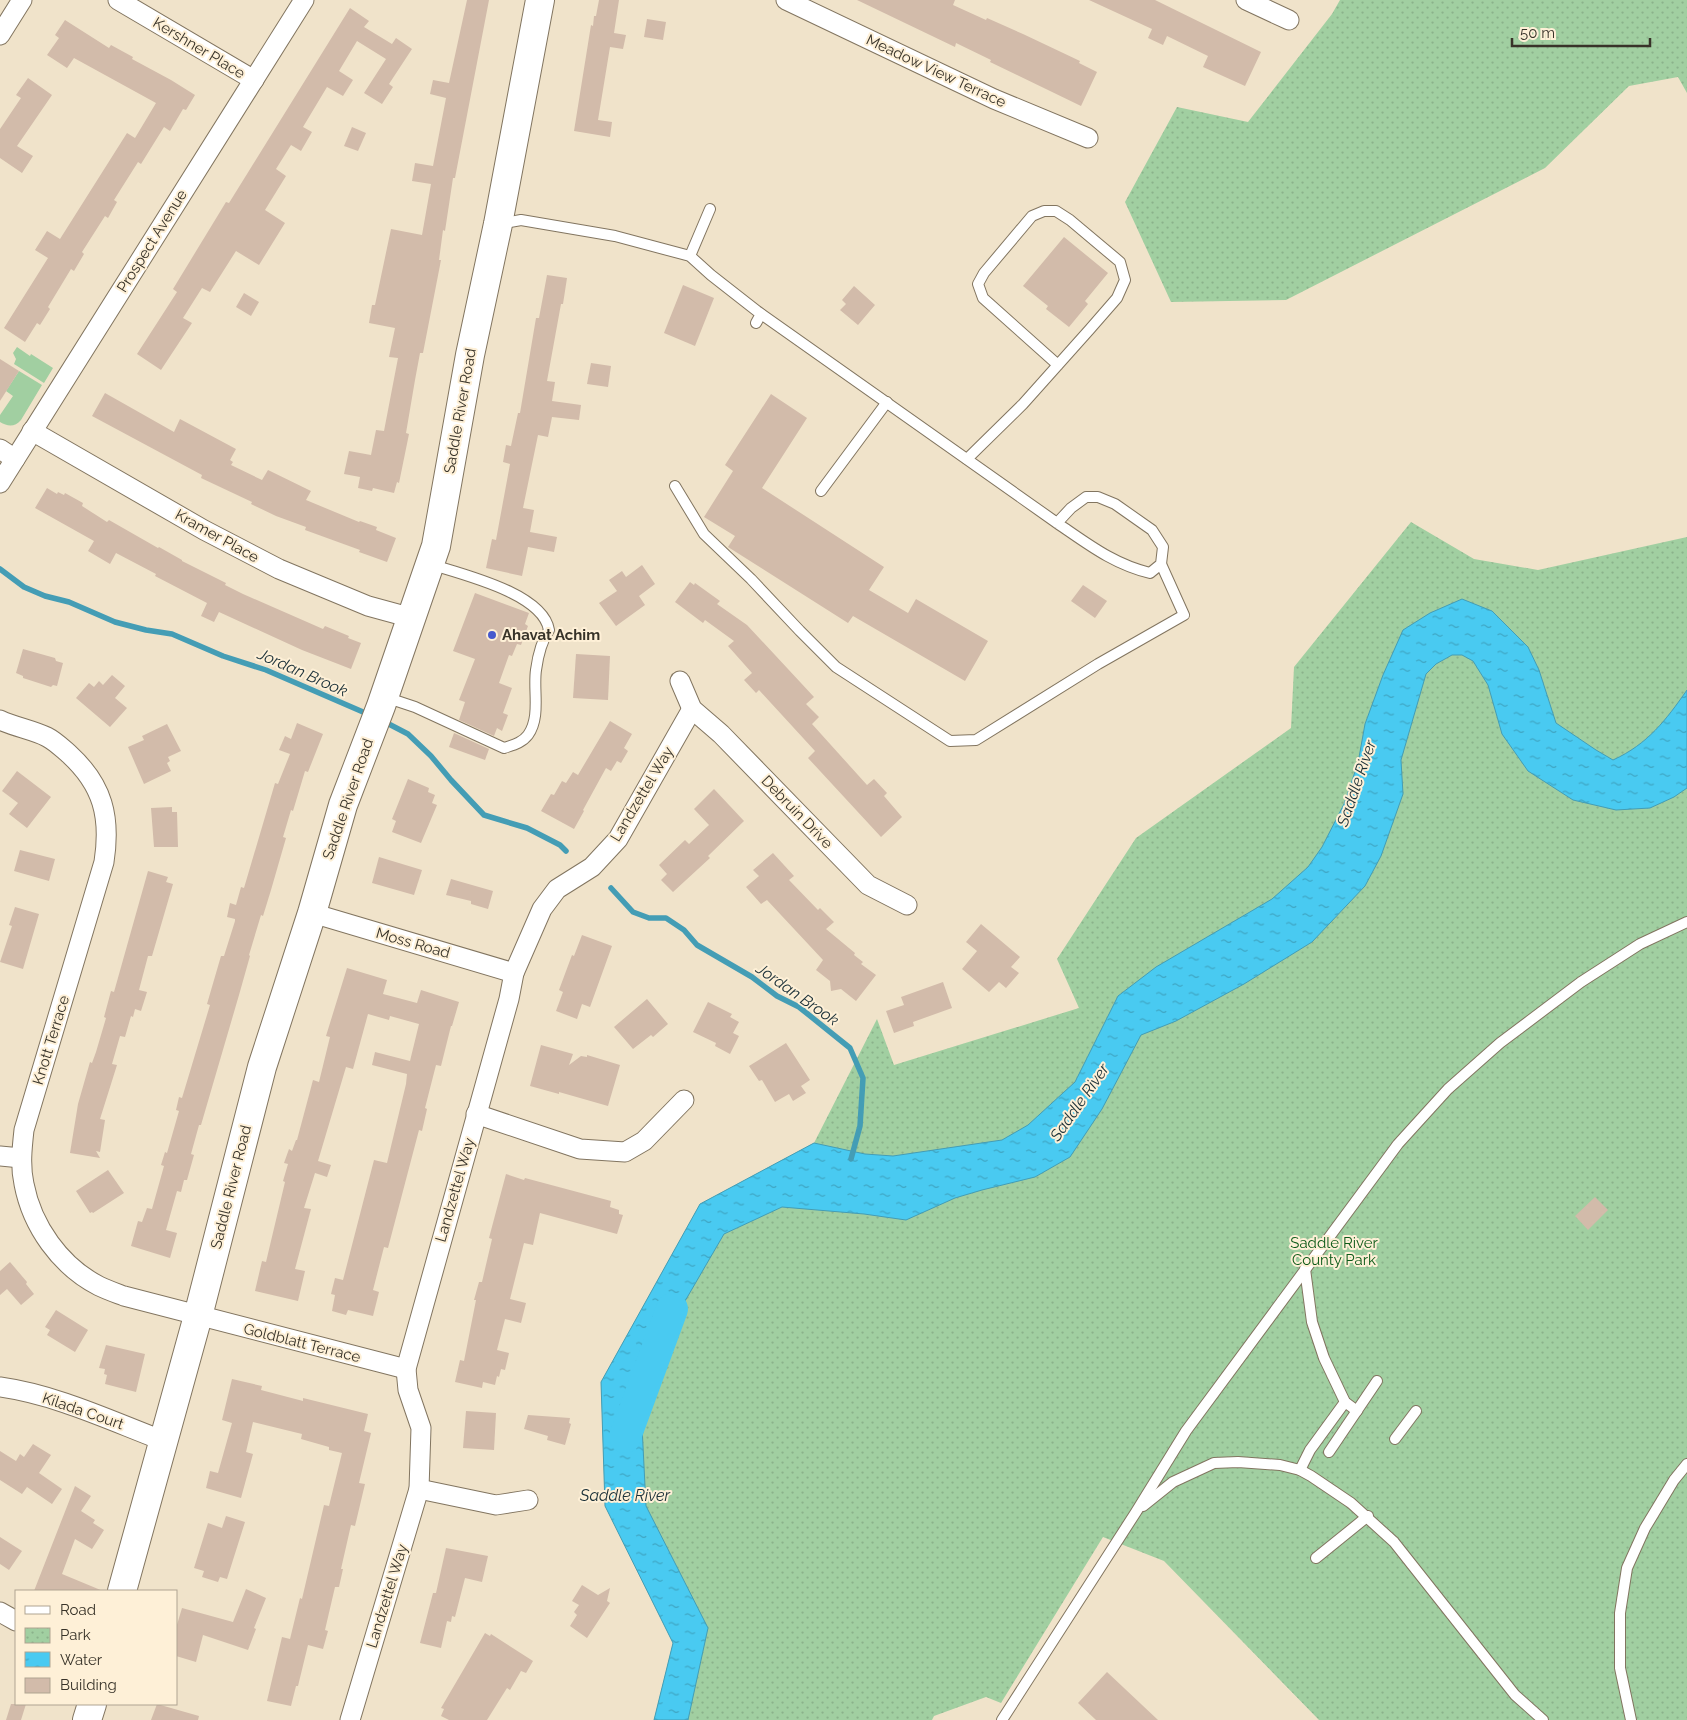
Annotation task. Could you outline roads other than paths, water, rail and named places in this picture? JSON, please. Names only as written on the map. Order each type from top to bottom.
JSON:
[{"type":"main road","name":"Saddle River Road","points":[[122,1590],[198,1316],[262,1067],[312,913],[343,805],[379,711],[436,546],[470,355],[498,224],[540,0]]},
{"type":"main road","points":[[87,1720],[92,1705]]},
{"type":"street","points":[[0,35],[22,0]]},
{"type":"street","name":"Kershner Place","points":[[118,0],[254,80]]},
{"type":"street","name":"Prospect Avenue","points":[[0,483],[7,454],[32,431],[304,0]]},
{"type":"street","name":"Meadow View Terrace","points":[[786,0],[985,95],[1088,138]]},
{"type":"street","points":[[1246,0],[1289,20]]},
{"type":"street","name":"Kramer Place","points":[[32,431],[204,530],[278,569],[368,606],[412,618]]},
{"type":"street","points":[[680,681],[692,709]]},
{"type":"street","name":"Debruin Drive","points":[[692,709],[721,734],[868,886],[908,905]]},
{"type":"street","name":"Landzettel Way","points":[[350,1720],[419,1489],[421,1428],[408,1390],[406,1369],[509,999],[514,972],[542,909],[557,889],[592,867],[618,839],[692,709]]},
{"type":"street","name":"Knott Terrace","points":[[0,720],[47,737],[80,764],[93,782],[102,802],[107,831],[104,862],[24,1130],[21,1158],[24,1183],[30,1207],[42,1232],[55,1251],[75,1270],[98,1286],[124,1296],[198,1316]]},
{"type":"street","name":"Moss Road","points":[[312,913],[514,972]]},
{"type":"street","points":[[476,1114],[580,1149],[625,1152],[644,1141],[684,1100]]},
{"type":"street","points":[[0,1156],[21,1158]]},
{"type":"street","name":"Goldblatt Terrace","points":[[198,1316],[406,1369]]},
{"type":"street","name":"Kilada Court","points":[[0,1387],[21,1390],[62,1402],[164,1441]]},
{"type":"street","points":[[419,1489],[496,1505],[528,1500]]},
{"type":"street","points":[[0,1612],[15,1620]]},
{"type":"lane","points":[[690,256],[710,209]]},
{"type":"lane","points":[[967,459],[1000,428],[1058,365],[1117,298],[1125,280],[1120,262],[1070,220],[1056,211],[1044,211],[1032,216],[984,273],[978,284],[983,298],[1058,365]]},
{"type":"lane","points":[[498,224],[521,220],[615,236],[690,256],[759,318],[887,402],[1056,523],[1108,557],[1131,568],[1150,573],[1161,564]]},
{"type":"lane","points":[[821,491],[887,402]]},
{"type":"lane","points":[[675,486],[704,534],[751,578],[836,667],[950,741],[976,740],[1098,664],[1184,615],[1161,564],[1163,547],[1152,530],[1115,504],[1098,496],[1086,498],[1071,508],[1056,523]]},
{"type":"lane","points":[[379,711],[415,707],[504,748],[517,744],[528,736],[534,721],[536,671],[542,641],[549,630],[548,622],[530,603],[487,581],[430,564]]},
{"type":"lane","points":[[1002,1720],[1186,1431],[1398,1144],[1448,1089],[1500,1043],[1581,982],[1640,944],[1687,922]]},
{"type":"lane","points":[[1305,1269],[1312,1322],[1324,1358],[1345,1402],[1357,1411]]},
{"type":"lane","points":[[1329,1452],[1377,1381]]},
{"type":"lane","points":[[1300,1470],[1310,1450],[1345,1402]]},
{"type":"lane","points":[[1395,1439],[1416,1411]]},
{"type":"lane","points":[[1136,1512],[1173,1482],[1214,1463],[1264,1463],[1300,1470],[1333,1489],[1368,1516],[1394,1542],[1515,1695],[1543,1720]]},
{"type":"lane","points":[[1631,1720],[1620,1668],[1620,1613],[1627,1568],[1645,1528],[1674,1480],[1687,1464]]},
{"type":"lane","points":[[1316,1558],[1368,1516]]},
{"type":"water","points":[[1462,599],[1492,611],[1528,647],[1539,670],[1556,723],[1613,760],[1646,739],[1687,690],[1687,788],[1674,797],[1650,808],[1616,810],[1573,800],[1528,771],[1502,734],[1488,685],[1473,661],[1462,655],[1452,655],[1436,664],[1426,674],[1401,760],[1403,794],[1381,856],[1365,886],[1312,942],[1244,984],[1176,1021],[1141,1035],[1102,1109],[1070,1157],[1035,1177],[955,1198],[906,1220],[864,1214],[782,1207],[724,1234],[656,1351],[639,1366],[646,1506],[708,1628],[688,1720],[654,1720],[673,1643],[605,1506],[601,1382],[700,1204],[814,1143],[865,1154],[893,1156],[1002,1140],[1028,1125],[1075,1082],[1118,996],[1156,967],[1272,899],[1308,867],[1322,847],[1344,804],[1358,763],[1365,724],[1383,675],[1403,630],[1430,613]]},
{"type":"waterway","name":"Jordan Brook","points":[[0,569],[24,587],[45,596],[69,602],[115,622],[172,634],[223,656],[266,670],[370,715]]},
{"type":"waterway","name":"Jordan Brook","points":[[383,721],[408,734],[431,756],[484,815],[527,828],[560,845],[566,851]]},
{"type":"waterway","name":"Jordan Brook","points":[[611,888],[633,912],[649,918],[666,918],[684,930],[697,945],[752,977],[777,996],[799,1007],[850,1048],[863,1078],[860,1126],[851,1159]]},
{"type":"waterway","name":"Saddle River","points":[[625,1437],[672,1309]]},
{"type":"place","name":"Ahavat Achim","points":[[492,635]]},
{"type":"park label","name":"Saddle River County Park","points":[[1334,1252]]}]
